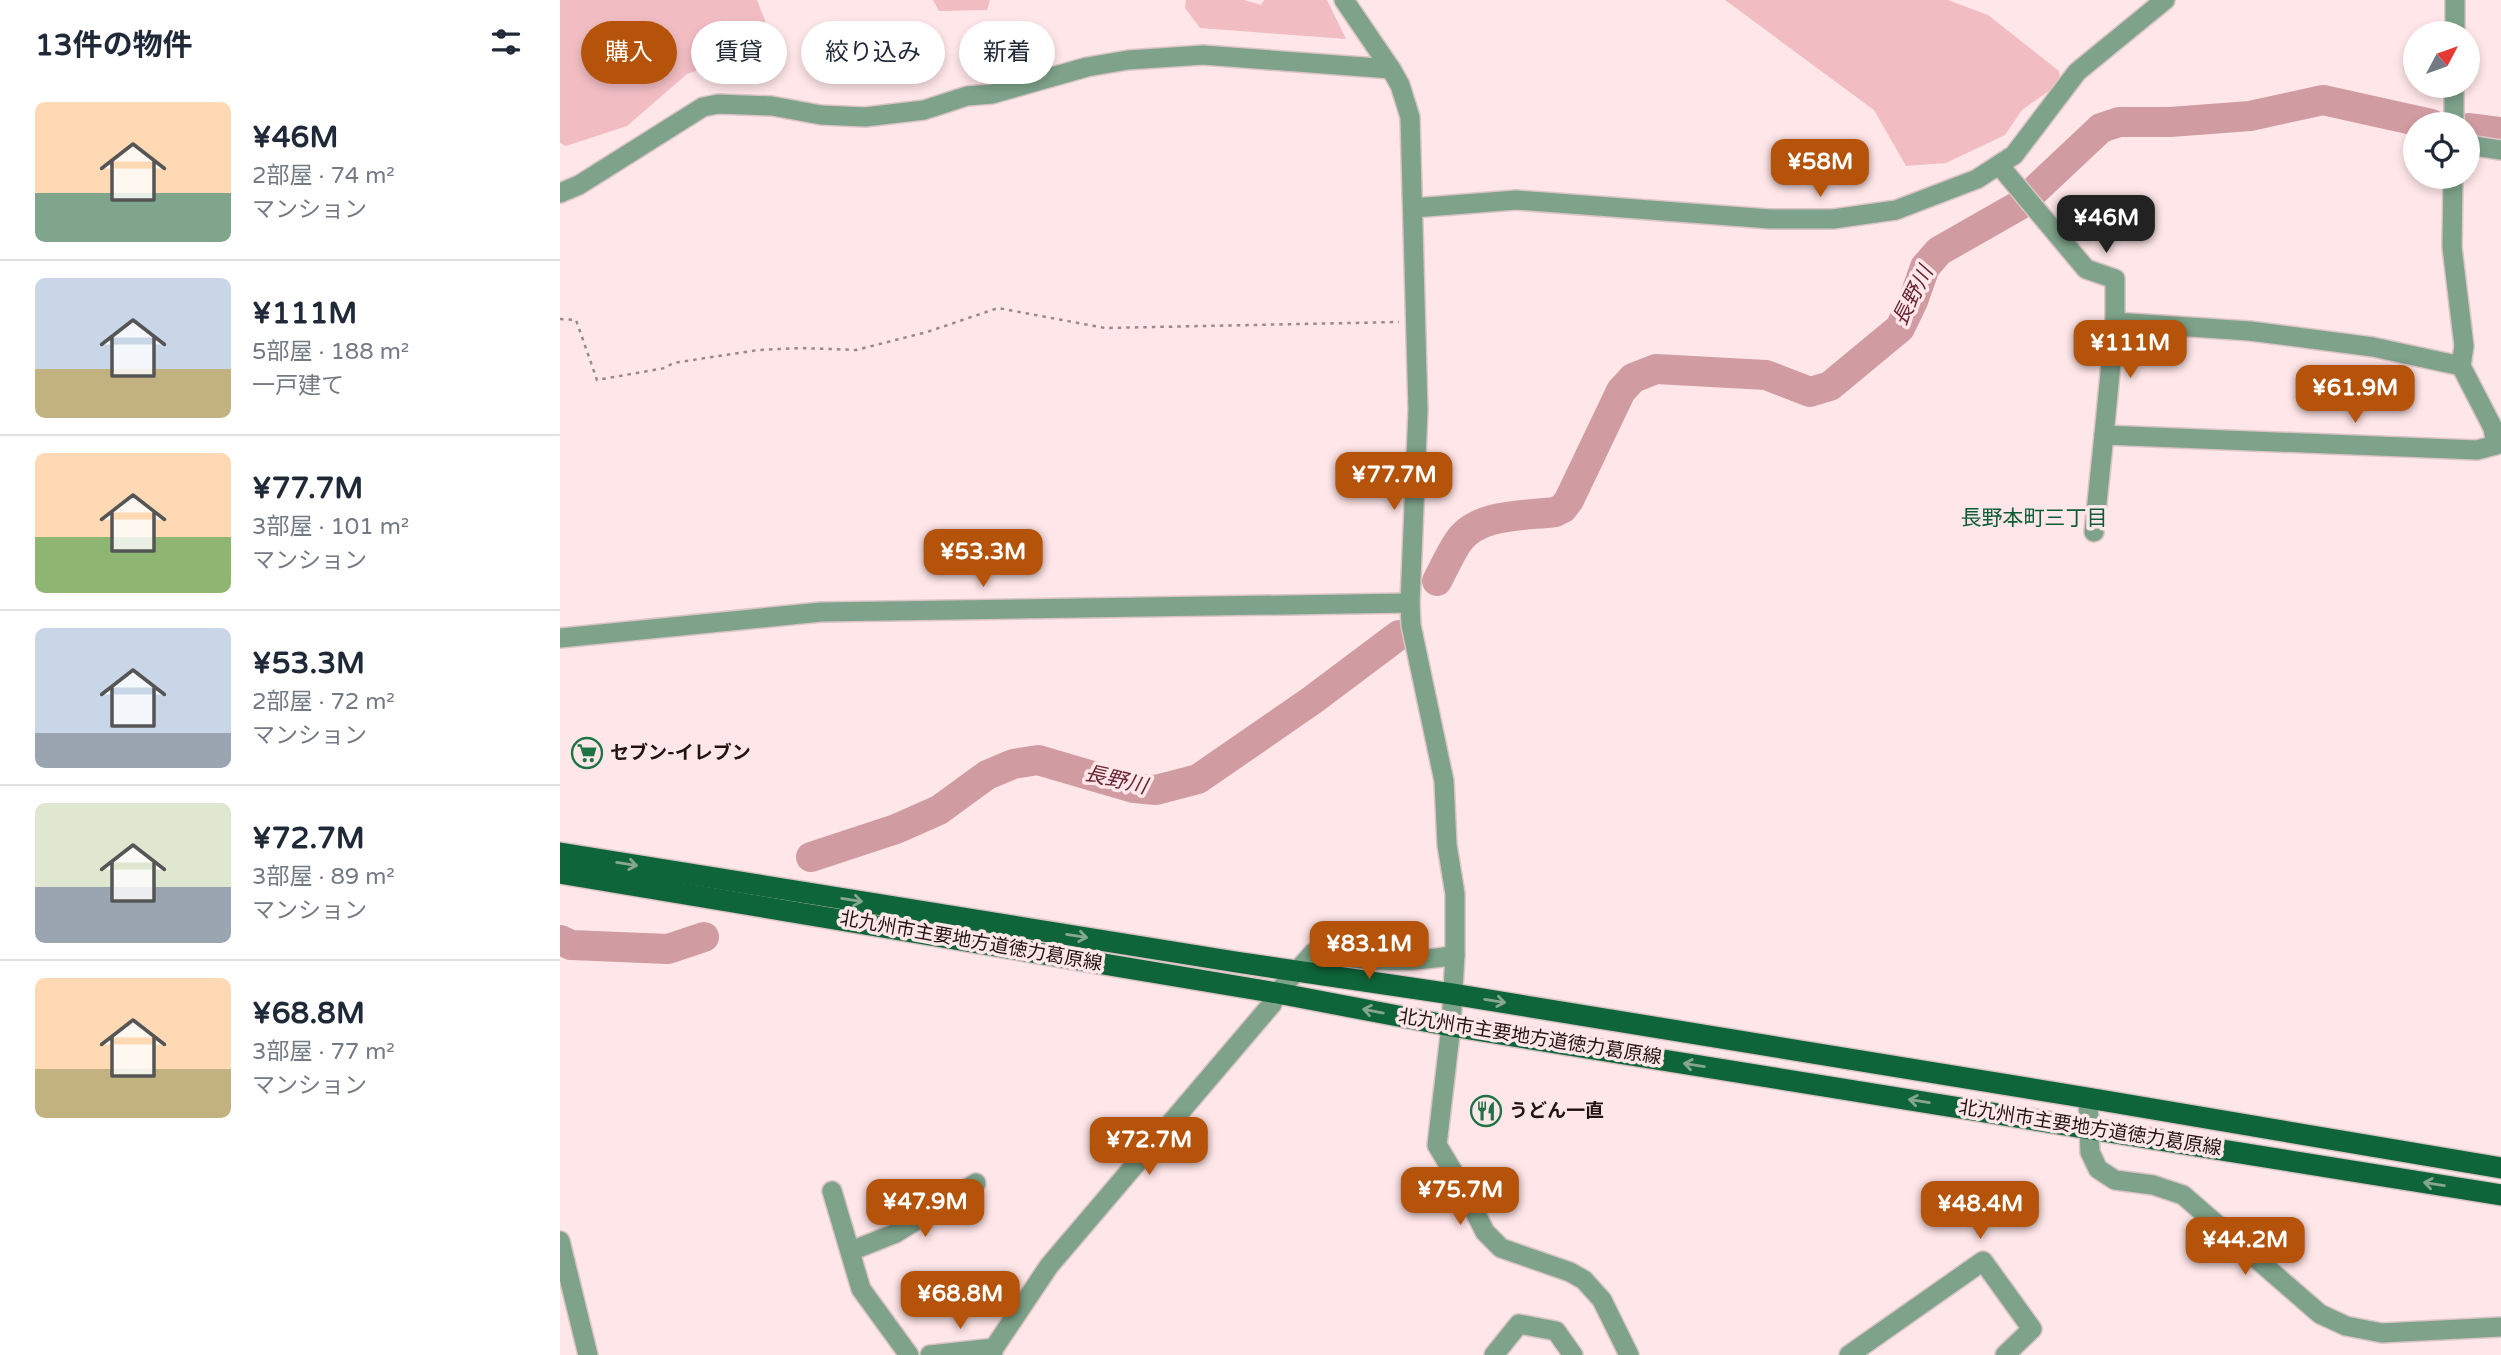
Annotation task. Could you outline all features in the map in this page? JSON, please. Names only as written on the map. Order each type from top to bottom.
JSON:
[{"type":"main road","name":"北九州市主要地方道徳力葛原線","points":[[560,853],[1223,960],[1452,994],[2501,1168]]},
{"type":"main road","name":"北九州市主要地方道徳力葛原線","points":[[560,873],[1277,993],[1451,1026],[2501,1195]]},
{"type":"street","points":[[1345,0],[1400,85],[1410,117],[1418,410],[1411,625],[1444,782],[1447,845],[1455,894],[1451,1026],[1437,1145],[1485,1232],[1501,1248],[1570,1272],[1584,1280],[1602,1300],[1629,1355]]},
{"type":"street","points":[[1413,208],[1516,200],[1770,219],[1833,219],[1896,210],[1977,179],[2014,155],[2077,72],[2165,0]]},
{"type":"street","points":[[2455,0],[2455,21]]},
{"type":"street","points":[[560,193],[579,185],[703,107],[718,104],[772,106],[821,115],[864,117],[924,110],[967,96],[992,94],[1087,67],[1128,60],[1203,55],[1391,69]]},
{"type":"street","points":[[2480,147],[2501,150]]},
{"type":"street","points":[[1999,165],[2086,269],[2115,279],[2115,321],[2094,532]]},
{"type":"street","points":[[2104,435],[2477,450],[2496,445],[2493,428],[2461,366],[2465,346],[2452,247],[2453,189]]},
{"type":"street","points":[[2115,321],[2305,338],[2373,347],[2461,366]]},
{"type":"street","points":[[560,638],[821,612],[1410,603]]},
{"type":"street","points":[[929,1355],[993,1351],[1049,1266],[1263,1015],[1277,993],[1312,953],[1377,962],[1423,961],[1455,954]]},
{"type":"street","points":[[2088,1098],[2090,1152],[2098,1169],[2115,1180],[2153,1185],[2183,1195],[2320,1314],[2346,1326],[2382,1332],[2501,1327]]},
{"type":"street","points":[[851,1251],[896,1233],[976,1183]]},
{"type":"street","points":[[832,1191],[861,1289],[909,1355]]},
{"type":"street","points":[[560,1241],[588,1355]]},
{"type":"street","points":[[1849,1355],[1983,1261],[2032,1329],[2005,1355]]},
{"type":"street","points":[[1494,1355],[1519,1324],[1556,1331],[1573,1355]]},
{"type":"path","points":[[560,319],[576,320],[597,380],[666,368],[673,363],[758,350],[856,350],[927,332],[998,308],[1105,328],[1416,322]]},
{"type":"shaded area","points":[[560,0],[757,0],[765,21],[691,21],[691,73],[677,83],[677,21],[581,21],[581,84],[675,84],[627,126],[566,146],[560,143]]},
{"type":"shaded area","points":[[933,0],[990,0],[987,10],[939,11]]},
{"type":"shaded area","points":[[1186,0],[1244,0],[1261,5],[1264,0],[1327,0],[1346,39],[1200,28],[1185,8]]},
{"type":"shaded area","points":[[1725,0],[1948,0],[1988,15],[2059,71],[2060,83],[2022,110],[2005,135],[1946,163],[1906,166],[1874,110]]},
{"type":"waterway","name":"長野川","points":[[1437,581],[1458,542],[1477,526],[1502,518],[1555,512],[1563,508],[1621,391],[1633,378],[1656,369],[1766,375],[1810,392],[1830,386],[1900,328],[1925,267],[1939,251],[2018,206],[2101,128],[2119,122],[2170,122],[2250,116],[2323,100],[2403,118]]},
{"type":"waterway","name":"長野川","points":[[2480,129],[2501,132]]},
{"type":"waterway","name":"長野川","points":[[811,857],[896,829],[939,810],[987,775],[1013,764],[1038,760],[1134,788],[1156,790],[1198,779],[1311,701],[1399,635]]},
{"type":"waterway","name":"長野川","points":[[560,940],[571,945],[668,949],[704,937]]},
{"type":"place","name":"セブン-イレブン","points":[[587,753]]},
{"type":"place","name":"うどん一直","points":[[1486,1111]]},
{"type":"district","name":"長野本町三丁目","points":[[2034,518]]}]
